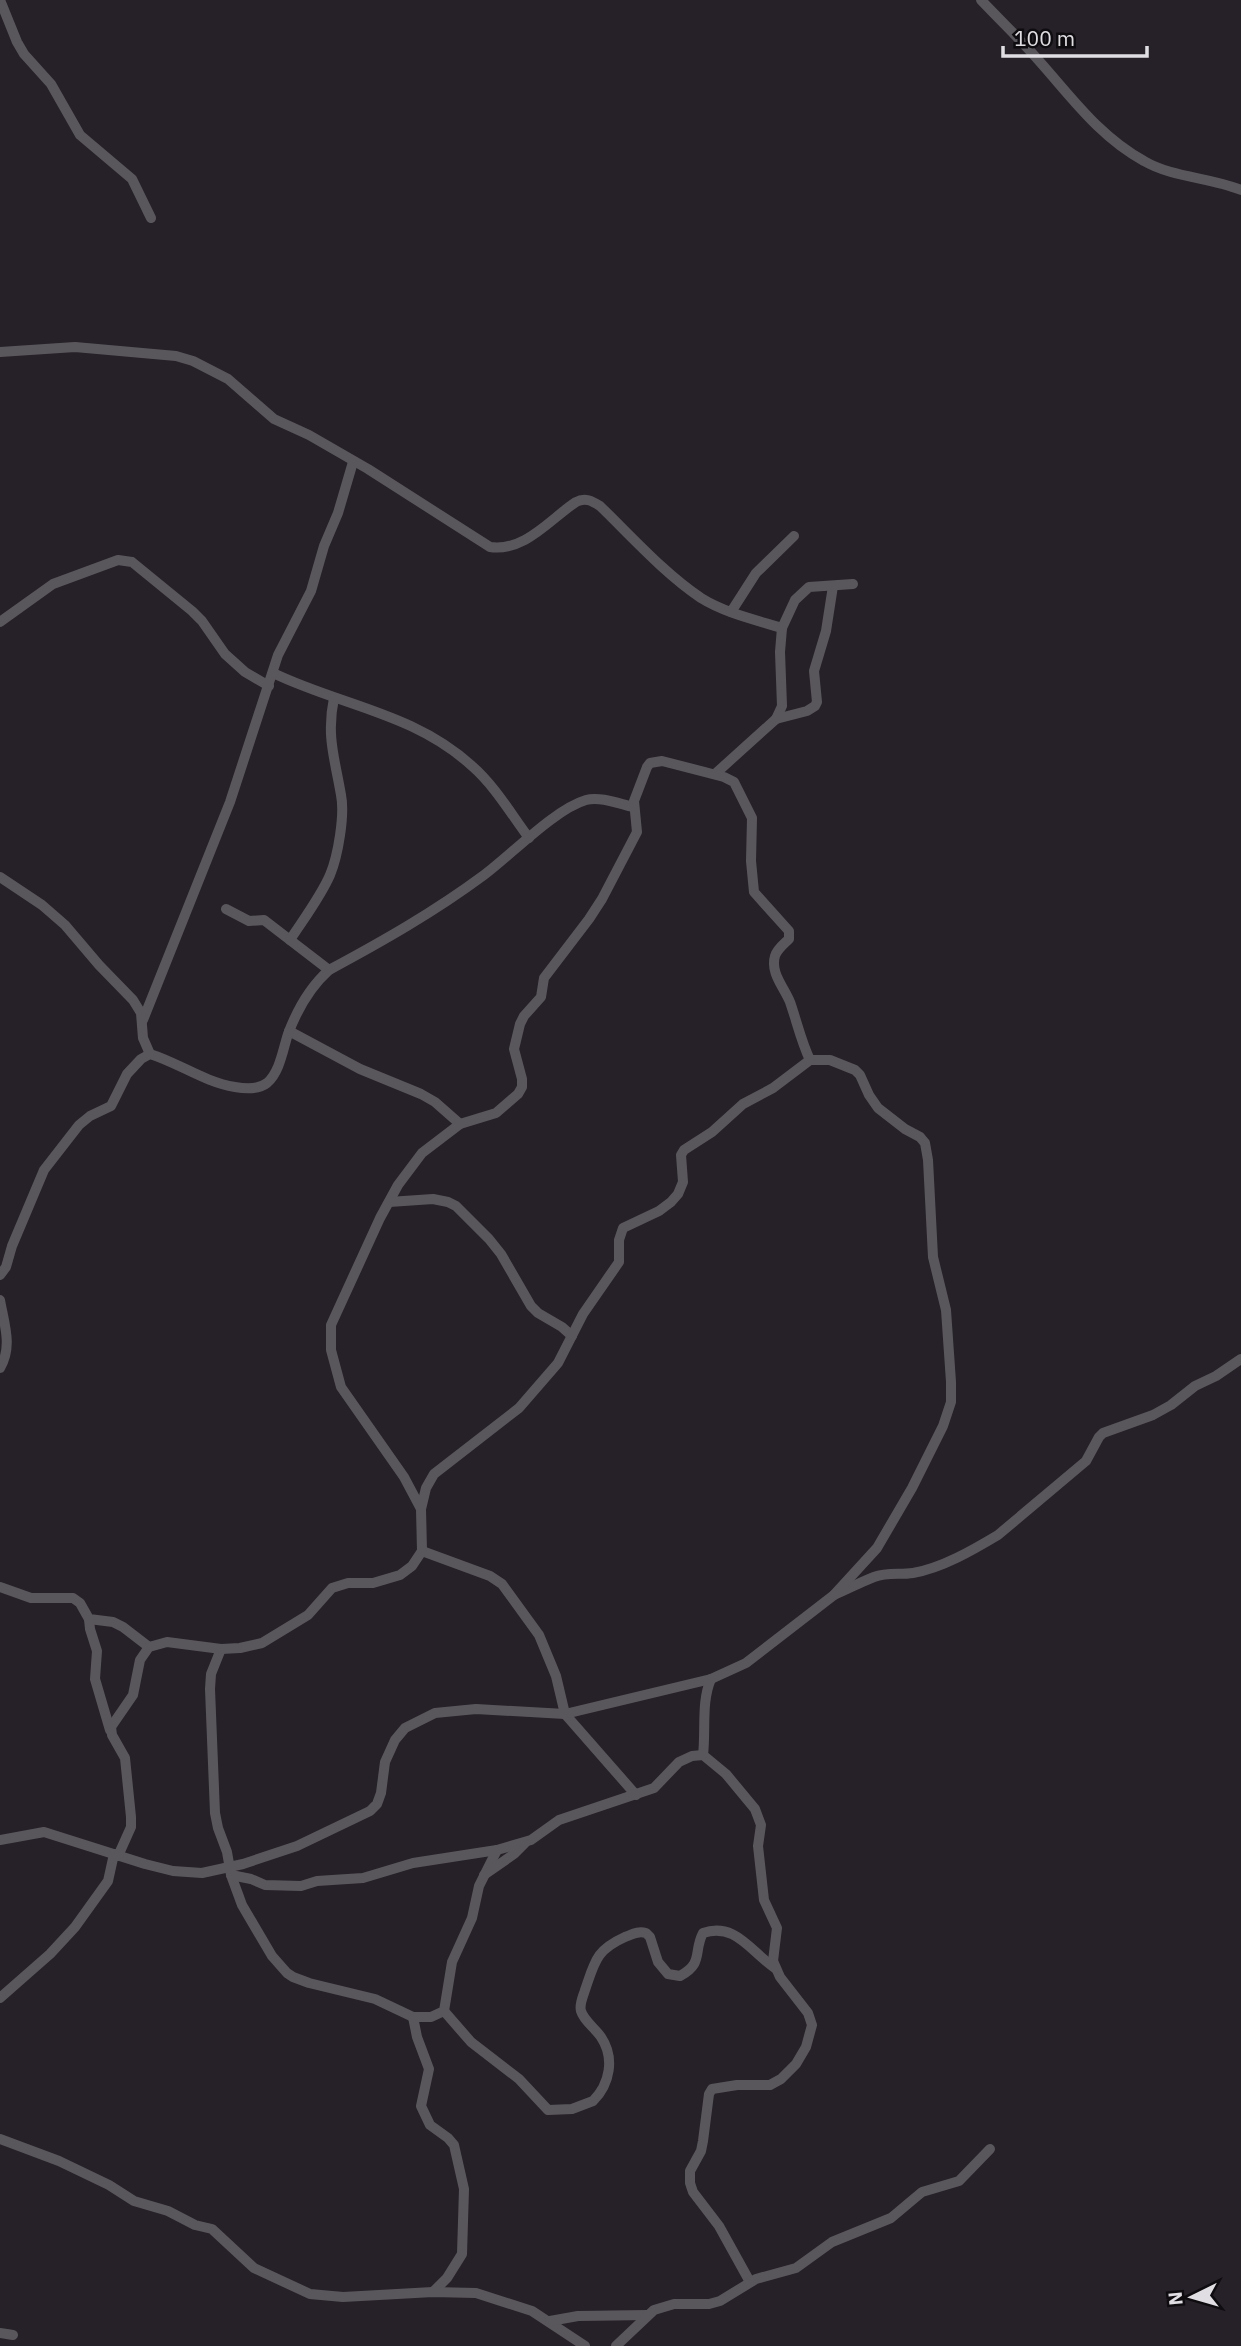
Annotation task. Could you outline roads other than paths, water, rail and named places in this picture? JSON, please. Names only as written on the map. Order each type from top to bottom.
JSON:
[{"type":"street","points":[[0,0],[24,54],[51,84],[80,135],[132,179],[151,218]]},
{"type":"street","points":[[981,0],[1116,144],[1162,170],[1241,190]]},
{"type":"street","points":[[0,352],[75,347],[185,358],[228,379],[274,419],[309,435],[490,547],[515,545],[581,499],[589,500],[600,506],[672,575],[701,598],[731,612],[782,628]]},
{"type":"street","points":[[353,462],[311,591],[285,639],[230,802],[143,1020],[143,1038],[149,1054],[204,1080],[250,1089],[261,1087],[275,1074],[289,1031],[304,999],[329,970],[413,925],[487,873],[577,803],[590,798],[633,807]]},
{"type":"street","points":[[731,612],[741,592],[756,573],[794,536]]},
{"type":"street","points":[[0,622],[53,584],[118,560],[126,560],[192,611],[225,654],[245,672],[269,686]]},
{"type":"street","points":[[715,775],[776,719],[782,706],[782,628],[802,592],[809,587],[853,584]]},
{"type":"street","points":[[776,719],[807,711],[815,706],[817,692],[814,671],[826,631],[834,586]]},
{"type":"street","points":[[273,673],[334,698],[381,712],[448,746],[491,785],[529,838]]},
{"type":"street","points":[[290,940],[330,875],[338,839],[341,794],[329,728],[334,698]]},
{"type":"street","points":[[421,1509],[404,1477],[341,1387],[329,1336],[335,1315],[388,1202],[422,1153],[460,1124],[496,1113],[518,1094],[522,1087],[514,1049],[520,1024],[541,997],[544,978],[606,892],[637,832],[638,822],[633,807],[636,793],[650,763],[663,761],[734,782],[750,811],[752,887],[759,899],[789,932],[789,939],[776,952],[775,967],[810,1060]]},
{"type":"street","points":[[0,877],[42,905],[65,925],[134,1000],[143,1020]]},
{"type":"street","points":[[226,909],[248,920],[264,920],[329,970]]},
{"type":"street","points":[[289,1031],[360,1069],[421,1094],[435,1102],[460,1124]]},
{"type":"street","points":[[0,1275],[6,1267],[44,1170],[79,1125],[110,1106],[128,1074],[149,1054]]},
{"type":"street","points":[[0,1840],[44,1832],[145,1864],[190,1873],[230,1871],[297,1846],[370,1811],[377,1804],[381,1793],[385,1762],[395,1740],[405,1728],[435,1713],[476,1709],[565,1714],[711,1679],[746,1663],[834,1595],[877,1548],[912,1488],[943,1426],[951,1402],[951,1382],[946,1310],[933,1257],[925,1143],[878,1108],[855,1070],[830,1060],[810,1060],[773,1088],[743,1104],[712,1132],[684,1150],[681,1155],[684,1182],[678,1194],[660,1210],[623,1228],[619,1240],[620,1262],[583,1314],[558,1363],[519,1408],[434,1474],[426,1488],[421,1509],[422,1551],[412,1566],[400,1575],[373,1583],[348,1583],[332,1588],[308,1615],[262,1643],[220,1649],[167,1642],[149,1647],[140,1660],[133,1695],[110,1731]]},
{"type":"street","points":[[388,1202],[433,1199],[456,1206],[489,1239],[531,1306],[572,1336]]},
{"type":"street","points":[[0,1300],[7,1346],[6,1357],[0,1368]]},
{"type":"street","points":[[834,1595],[875,1576],[912,1573],[936,1566],[985,1543],[1086,1461],[1098,1437],[1103,1433],[1153,1415],[1241,1359]]},
{"type":"street","points":[[422,1551],[490,1576],[502,1584],[539,1634],[556,1676],[565,1714],[636,1795]]},
{"type":"street","points":[[0,1587],[31,1598],[73,1598],[80,1603],[89,1619],[97,1651],[95,1679],[110,1731],[125,1758],[131,1817],[131,1827],[116,1855],[108,1881],[75,1927],[58,1946],[0,1998]]},
{"type":"street","points":[[89,1619],[113,1622],[149,1647]]},
{"type":"street","points":[[220,1649],[211,1674],[210,1689],[215,1813],[230,1871],[253,1927],[287,1973],[309,1983],[375,1999],[413,2017],[431,2017],[444,2011]]},
{"type":"street","points":[[702,1755],[706,1732],[705,1692],[711,1679]]},
{"type":"street","points":[[484,1875],[559,1820],[654,1788],[679,1762],[702,1755],[726,1774],[746,1796],[761,1825],[758,1846],[763,1893],[777,1928],[773,1955],[775,1968]]},
{"type":"street","points":[[230,1871],[265,1885],[301,1886],[317,1881],[363,1878],[413,1863],[497,1850],[526,1842]]},
{"type":"street","points":[[444,2011],[452,1962],[472,1918],[476,1894],[497,1850]]},
{"type":"street","points":[[444,2011],[471,2042],[519,2079],[543,2106],[552,2111],[564,2110],[593,2101],[607,2081],[608,2052],[601,2037],[583,2016],[581,2005],[597,1957],[611,1943],[635,1933],[646,1933],[663,1968],[668,1974],[680,1976],[696,1962],[703,1933],[718,1928],[743,1941],[775,1968],[808,2013],[812,2025],[806,2047],[796,2064],[781,2079],[770,2085],[737,2085],[712,2089],[701,2151],[692,2165],[689,2177],[694,2192],[719,2226],[750,2282]]},
{"type":"street","points":[[413,2017],[429,2070],[421,2106],[430,2125],[453,2145],[464,2189],[462,2254],[447,2278],[433,2292]]},
{"type":"street","points":[[0,2139],[51,2157],[109,2185],[134,2201],[212,2229],[254,2269],[310,2294],[369,2297],[433,2292],[476,2293],[532,2311],[583,2346]]},
{"type":"street","points":[[616,2346],[654,2310],[674,2304],[709,2304],[720,2301],[750,2282],[796,2268],[832,2242],[891,2218],[922,2192],[959,2181],[990,2149]]},
{"type":"street","points":[[550,2321],[578,2316],[648,2315]]},
{"type":"street","points":[[0,2333],[13,2334]]}]
